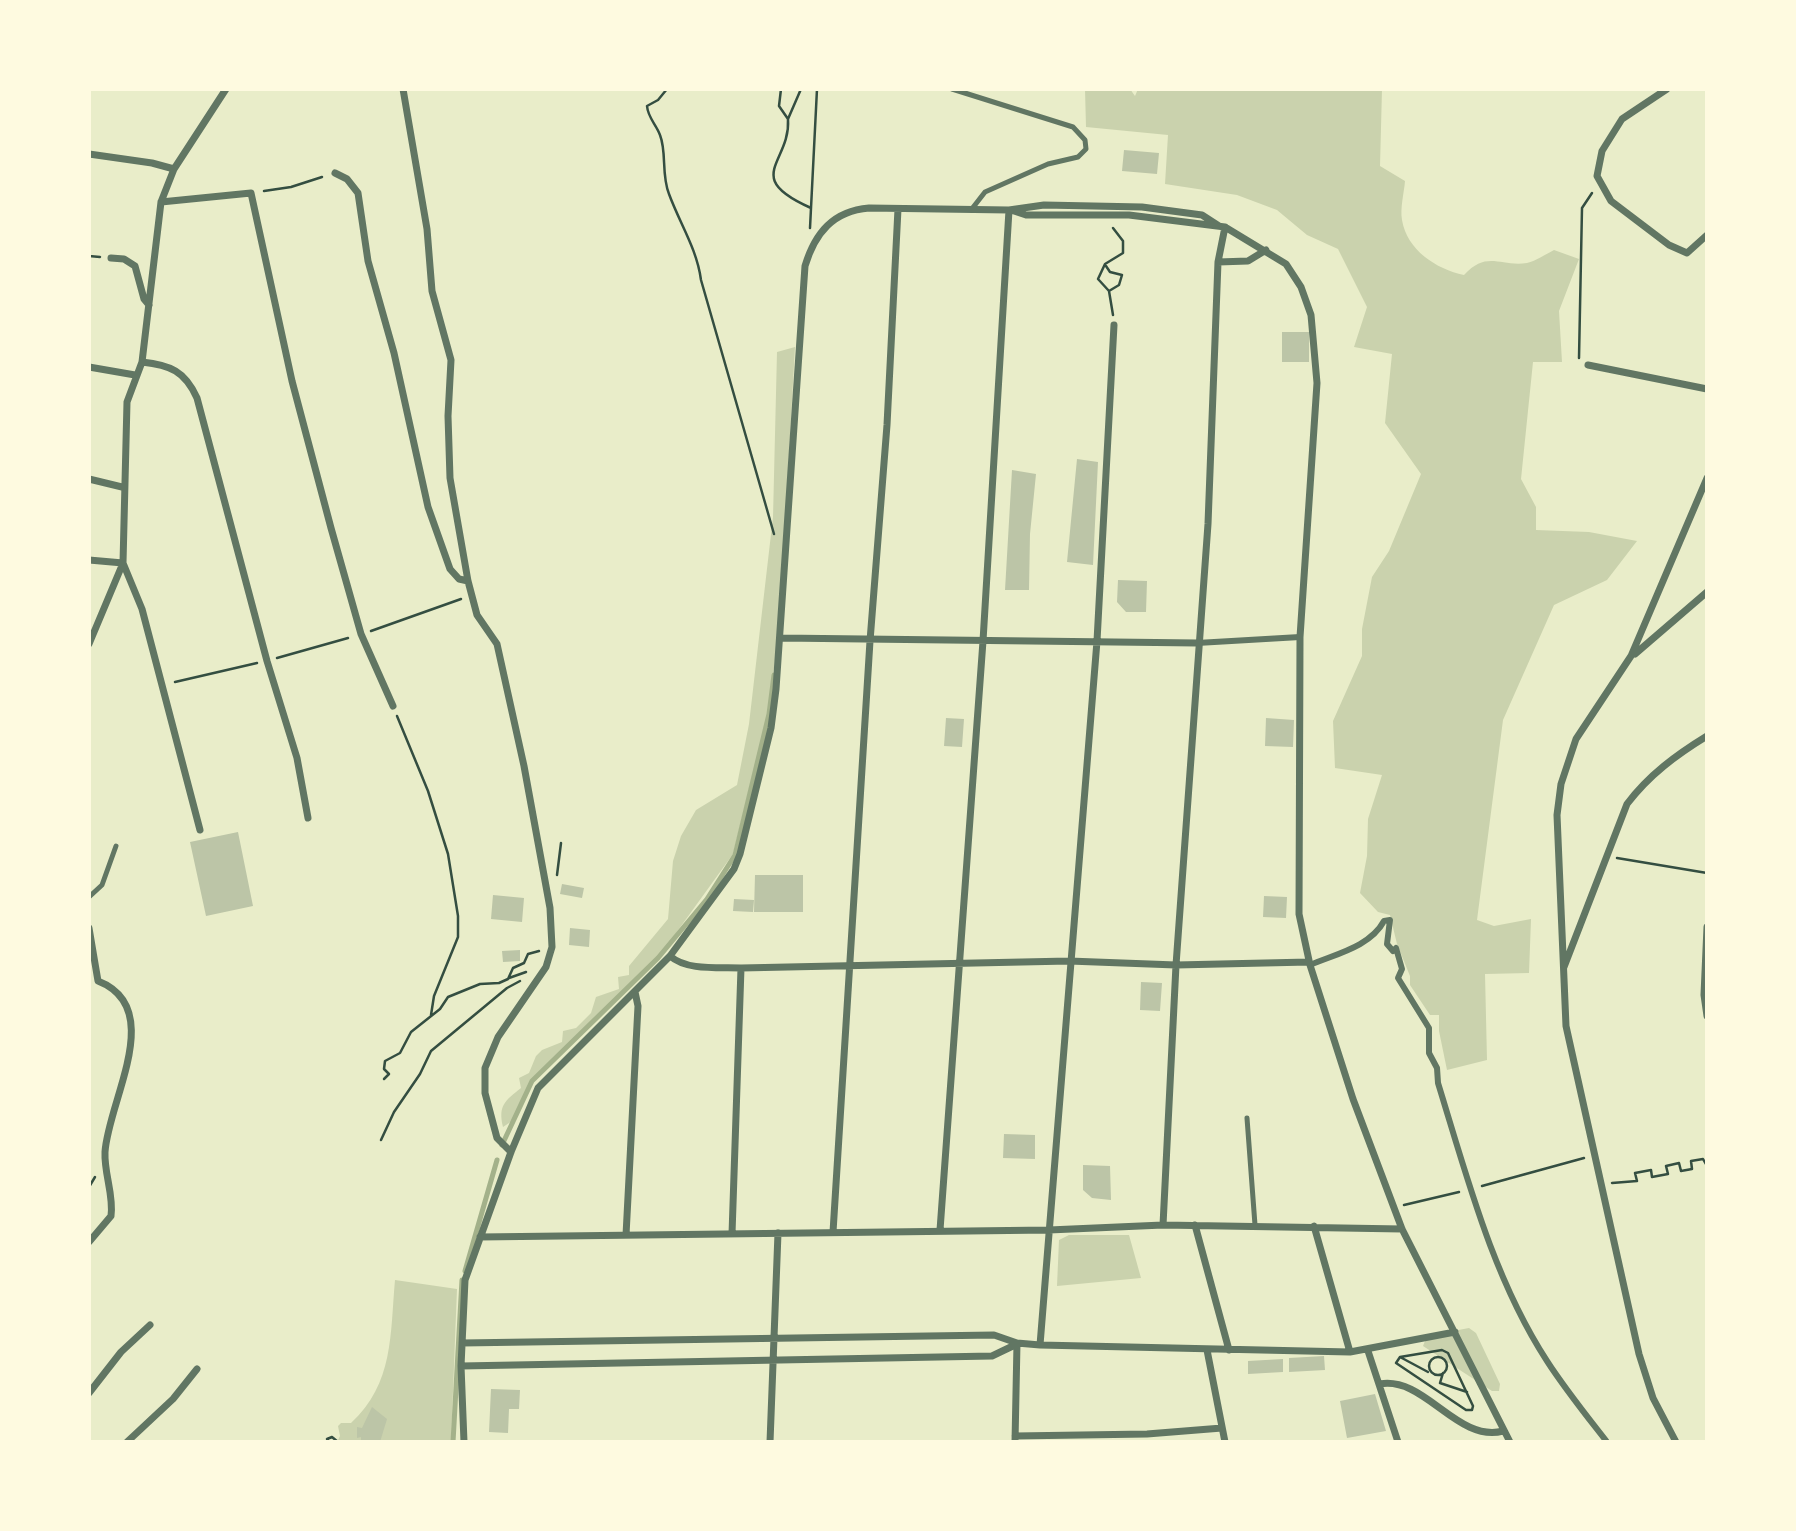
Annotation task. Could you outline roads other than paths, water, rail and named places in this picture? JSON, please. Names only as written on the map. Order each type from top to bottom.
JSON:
[{"type":"street","points":[[200,830],[142,609],[123,564],[122,486],[127,402],[135,374],[142,362],[161,202],[174,169],[226,89]]},
{"type":"street","points":[[403,89],[427,229],[432,291],[451,360],[448,416],[450,478],[477,615],[494,638],[502,663],[543,866],[552,947],[546,967],[498,1037],[485,1068],[485,1093],[491,1118],[500,1144],[511,1152]]},
{"type":"street","points":[[1667,89],[1622,119],[1599,158],[1597,166],[1600,186],[1611,201],[1669,244],[1687,253],[1707,235]]},
{"type":"street","points":[[89,155],[152,163],[174,169]]},
{"type":"street","points":[[335,173],[348,179],[358,193],[368,261],[394,353],[428,507],[450,569],[459,579],[468,580]]},
{"type":"street","points":[[161,202],[251,193],[292,381],[361,634],[393,706]]},
{"type":"street","points":[[464,1442],[461,1366],[465,1280],[511,1152],[538,1088],[670,956],[734,869],[740,854],[771,728],[781,638],[805,266],[811,245],[821,230],[851,209],[898,209],[1010,211],[1026,215],[1147,216],[1222,226],[1286,264],[1301,288],[1311,315],[1316,347],[1317,383],[1300,637],[1297,881],[1299,914],[1310,964],[1353,1098],[1402,1229],[1510,1442]]},
{"type":"street","points":[[833,1232],[870,642],[887,425],[898,209]]},
{"type":"street","points":[[940,1230],[983,641],[1010,211]]},
{"type":"street","points":[[1163,1225],[1176,965],[1197,643],[1208,524],[1218,262],[1222,226]]},
{"type":"street","points":[[1218,262],[1248,261],[1266,250]]},
{"type":"street","points":[[111,258],[124,259],[135,266],[144,299],[149,304]]},
{"type":"street","points":[[1040,1345],[1097,641],[1114,325]]},
{"type":"street","points":[[142,362],[160,364],[183,373],[197,398],[267,661],[297,758],[308,818]]},
{"type":"street","points":[[1588,365],[1707,389]]},
{"type":"street","points":[[89,367],[135,374]]},
{"type":"street","points":[[1676,1442],[1653,1398],[1639,1353],[1566,1026],[1556,815],[1561,784],[1576,739],[1632,656],[1707,478]]},
{"type":"street","points":[[89,479],[122,486]]},
{"type":"street","points":[[89,560],[123,564]]},
{"type":"street","points":[[89,645],[123,564]]},
{"type":"street","points":[[1632,656],[1707,592]]},
{"type":"street","points":[[781,638],[870,642],[1197,643],[1300,637]]},
{"type":"street","points":[[1563,971],[1627,804],[1643,783],[1675,756],[1707,736]]},
{"type":"street","points":[[670,956],[682,963],[699,966],[741,968],[1069,961],[1176,965],[1310,964],[1365,942],[1378,932],[1384,921],[1390,920],[1387,943],[1393,951],[1396,948],[1402,968],[1398,978],[1429,1028],[1429,1053],[1437,1068],[1438,1083],[1470,1189],[1516,1305],[1546,1360],[1607,1442]]},
{"type":"street","points":[[1707,927],[1704,984],[1707,1016]]},
{"type":"street","points":[[89,928],[98,981],[121,997],[129,1009],[132,1031],[105,1152],[111,1216],[89,1242]]},
{"type":"street","points":[[732,1234],[741,968]]},
{"type":"street","points":[[89,983],[98,981]]},
{"type":"street","points":[[626,1235],[638,1006],[635,992]]},
{"type":"street","points":[[480,1237],[1049,1230],[1163,1225],[1402,1229]]},
{"type":"street","points":[[1195,1225],[1229,1350]]},
{"type":"street","points":[[1314,1226],[1350,1352]]},
{"type":"street","points":[[770,1442],[778,1233]]},
{"type":"street","points":[[89,1393],[121,1352],[150,1325]]},
{"type":"street","points":[[462,1343],[994,1335],[1017,1343],[1040,1345],[1350,1352],[1368,1351],[1455,1332]]},
{"type":"street","points":[[461,1366],[992,1356],[1017,1343]]},
{"type":"street","points":[[1017,1343],[1015,1439],[1147,1438],[1223,1428]]},
{"type":"street","points":[[1207,1350],[1225,1442]]},
{"type":"street","points":[[1368,1351],[1398,1442]]},
{"type":"street","points":[[127,1442],[173,1399],[197,1369]]},
{"type":"street","points":[[1380,1384],[1399,1383],[1473,1428],[1491,1434],[1503,1431]]},
{"type":"lane","points":[[952,89],[1073,127],[1085,140],[1086,149],[1078,157],[1048,164],[985,192],[971,211]]},
{"type":"lane","points":[[89,897],[102,886],[116,846]]},
{"type":"lane","points":[[1247,1118],[1255,1225]]},
{"type":"waterway","points":[[502,1145],[532,1081],[658,958],[707,899],[735,855],[769,714],[774,675]]},
{"type":"waterway","points":[[465,1271],[497,1160]]},
{"type":"waterway","points":[[453,1442],[462,1280]]}]
